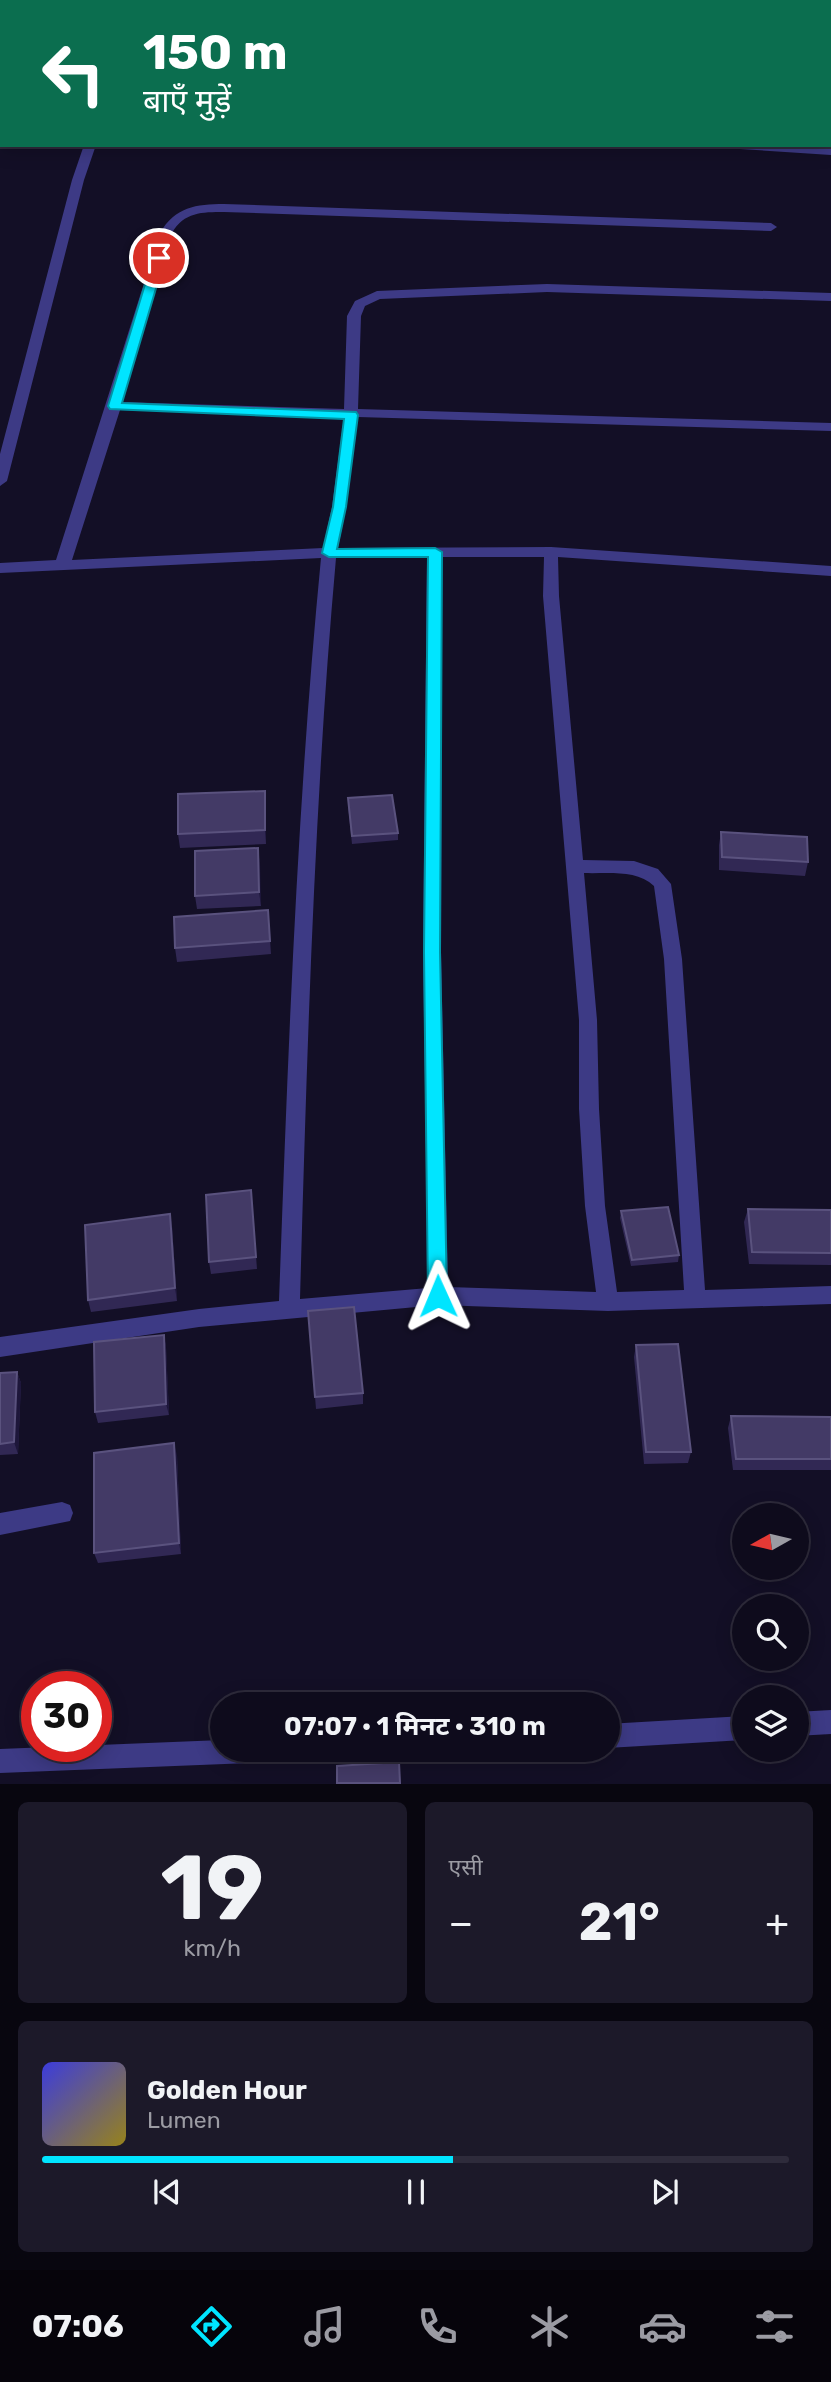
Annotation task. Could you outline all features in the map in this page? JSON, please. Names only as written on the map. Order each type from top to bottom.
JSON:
[{"type":"street","points":[[0,481],[78,180],[89,147]]},
{"type":"street","points":[[770,147],[831,151]]},
{"type":"street","points":[[62,564],[114,406],[166,233],[172,220],[183,212],[201,208],[224,208],[771,227]]},
{"type":"street","points":[[289,1310],[314,713],[329,553],[339,507],[351,415],[354,316],[360,304],[377,295],[497,289],[708,291],[831,297]]},
{"type":"street","points":[[114,406],[831,427]]},
{"type":"street","points":[[435,552],[432,952],[438,1296]]},
{"type":"street","points":[[0,568],[329,553],[551,552],[831,571]]},
{"type":"street","points":[[551,552],[551,596],[588,1020],[589,1110],[595,1206],[608,1301]]},
{"type":"street","points":[[576,866],[634,868],[652,874],[662,884],[673,959],[695,1298]]},
{"type":"street","points":[[0,1348],[199,1318],[438,1296],[608,1301],[831,1295]]},
{"type":"street","points":[[0,1524],[62,1513]]},
{"type":"street","points":[[809,1723],[831,1722]]},
{"type":"street","points":[[620,1735],[732,1729]]},
{"type":"street","points":[[0,1761],[210,1753]]},
{"type":"building","points":[[265,791],[265,830],[178,834],[178,794]]},
{"type":"building","points":[[392,795],[398,833],[352,836],[348,798]]},
{"type":"building","points":[[721,832],[807,837],[808,862],[722,857]]},
{"type":"building","points":[[258,848],[259,892],[195,896],[195,851]]},
{"type":"building","points":[[268,910],[270,941],[175,948],[174,917]]},
{"type":"building","points":[[251,1190],[256,1257],[209,1262],[206,1195]]},
{"type":"building","points":[[668,1207],[679,1255],[632,1260],[621,1211]]},
{"type":"building","points":[[748,1209],[831,1210],[831,1253],[752,1252]]},
{"type":"building","points":[[170,1214],[175,1288],[88,1300],[85,1225]]},
{"type":"building","points":[[354,1307],[363,1393],[315,1397],[308,1311]]},
{"type":"building","points":[[164,1335],[166,1404],[95,1412],[94,1342]]},
{"type":"building","points":[[678,1344],[691,1452],[646,1452],[636,1345]]},
{"type":"building","points":[[17,1372],[14,1442],[0,1444],[0,1373]]},
{"type":"building","points":[[731,1416],[831,1417],[831,1459],[736,1459]]},
{"type":"building","points":[[174,1443],[179,1543],[94,1553],[94,1453]]},
{"type":"building","points":[[399,1762],[400,1783],[337,1783],[337,1766]]},
{"type":"route","points":[[159,258],[114,406],[351,415],[339,507],[329,553],[435,552],[432,952],[438,1296]]}]
